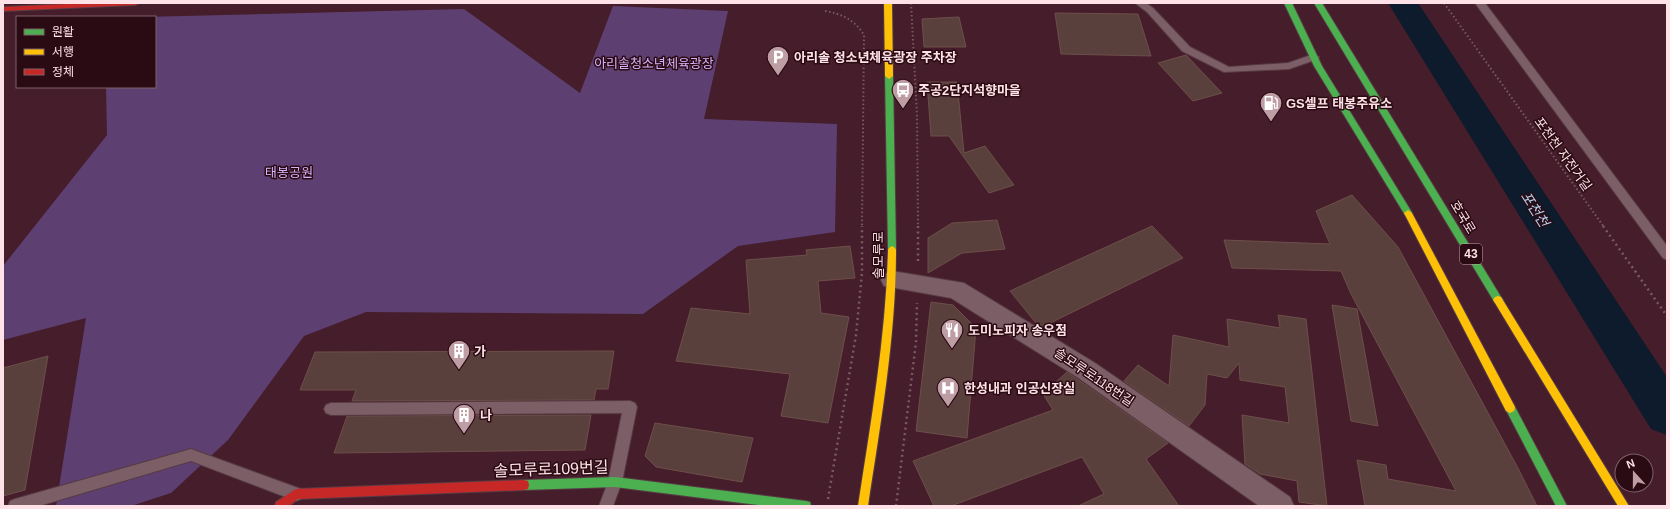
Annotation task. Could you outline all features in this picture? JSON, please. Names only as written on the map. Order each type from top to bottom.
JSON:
[{"type":"main road","points":[[3,9],[136,3]]},
{"type":"main road","name":"솔모루로","points":[[863,506],[887,339],[892,280],[888,3]]},
{"type":"main road","points":[[1288,3],[1314,57],[1407,212],[1562,506]]},
{"type":"main road","name":"호국로","points":[[1318,3],[1624,506]]},
{"type":"main road","name":"솔모루로109번길","points":[[296,494],[615,482],[806,506]]},
{"type":"main road","points":[[280,506],[296,494]]},
{"type":"street","name":"솔모루로118번길","points":[[892,280],[956,290],[1086,370],[1281,506]]},
{"type":"lane","points":[[1140,3],[1150,10],[1186,49],[1228,70],[1289,66],[1314,57]]},
{"type":"lane","points":[[1480,3],[1663,244],[1667,255]]},
{"type":"lane","points":[[331,409],[630,407],[615,482],[606,506]]},
{"type":"lane","points":[[15,506],[191,455],[296,494]]},
{"type":"path","points":[[896,506],[916,342],[918,284],[918,116],[911,3]]},
{"type":"path","name":"포천천 자전거길","points":[[1444,3],[1667,316]]},
{"type":"path","points":[[825,11],[841,14],[854,21],[860,27],[864,35],[862,273],[856,335],[838,433],[827,506]]},
{"type":"green space","name":"태봉공원","points":[[613,6],[728,11],[704,119],[837,124],[835,232],[738,246],[643,314],[366,312],[304,336],[228,440],[171,493],[131,506],[56,506],[86,318],[3,340],[3,266],[107,135],[106,88],[156,88],[156,17],[464,9],[580,93]]},
{"type":"building","points":[[1055,13],[1138,14],[1151,56],[1061,54]]},
{"type":"building","points":[[959,17],[966,47],[924,47],[922,19]]},
{"type":"building","points":[[1186,55],[1222,93],[1193,101],[1158,63]]},
{"type":"building","points":[[927,82],[957,82],[964,153],[985,146],[1014,185],[989,193],[949,136],[931,136]]},
{"type":"building","points":[[1352,195],[1398,247],[1537,506],[1365,506],[1357,460],[1386,465],[1388,479],[1456,491],[1351,294],[1341,271],[1232,268],[1224,240],[1330,244],[1316,211]]},
{"type":"building","points":[[997,220],[1005,249],[962,253],[928,273],[928,238],[952,223]]},
{"type":"building","points":[[1152,226],[1183,258],[1040,328],[1010,291]]},
{"type":"building","points":[[850,246],[855,278],[818,281],[821,313],[849,317],[828,423],[781,416],[790,374],[676,361],[691,308],[750,314],[746,260],[807,255],[806,250]]},
{"type":"building","points":[[931,302],[953,305],[976,328],[967,438],[916,431]]},
{"type":"building","points":[[1332,305],[1357,309],[1378,426],[1351,421]]},
{"type":"building","points":[[1278,315],[1306,319],[1327,506],[1299,502],[1297,481],[1260,474],[1245,464],[1242,415],[1289,423],[1285,387],[1240,380],[1239,363],[1227,378],[1207,374],[1205,405],[1189,426],[1124,381],[1138,365],[1169,386],[1173,335],[1229,347],[1227,319],[1280,328]]},
{"type":"building","name":"가","points":[[614,351],[608,389],[596,389],[594,400],[352,401],[356,390],[300,390],[315,352]]},
{"type":"building","points":[[48,356],[25,490],[3,496],[3,368]]},
{"type":"building","points":[[1067,372],[1168,443],[1146,459],[1179,506],[1078,506],[1104,494],[1082,457],[951,506],[934,506],[913,461],[1053,410],[1043,394]]},
{"type":"building","name":"나","points":[[591,415],[585,450],[334,453],[347,416]]},
{"type":"building","points":[[655,423],[753,438],[742,482],[656,467],[645,456]]},
{"type":"waterway","name":"포천천","points":[[1403,3],[1667,415]]},
{"type":"traffic: fast","points":[[1288,3],[1318,66],[1408,213]]},
{"type":"traffic: fast","points":[[1318,3],[1498,300]]},
{"type":"traffic: fast","points":[[889,76],[892,250]]},
{"type":"traffic: fast","points":[[1510,408],[1562,506]]},
{"type":"traffic: fast","points":[[524,485],[615,482],[806,506]]},
{"type":"traffic: slow","points":[[888,3],[889,76]]},
{"type":"traffic: slow","points":[[1408,213],[1510,408]]},
{"type":"traffic: slow","points":[[863,506],[878,410],[890,314],[892,250]]},
{"type":"traffic: slow","points":[[1498,300],[1624,506]]},
{"type":"traffic: jam","points":[[3,9],[135,3]]},
{"type":"traffic: jam","points":[[280,506],[296,494],[524,485]]},
{"type":"place","name":"아리솔 청소년체육광장 주차장","points":[[778,76]]},
{"type":"place","name":"주공2단지석향마을","points":[[903,110]]},
{"type":"place","name":"GS셀프 태봉주유소","points":[[1271,122]]},
{"type":"place","name":"도미노피자 송우점","points":[[952,350]]},
{"type":"place","name":"가","points":[[459,370]]},
{"type":"place","name":"한성내과 인공신장실","points":[[948,408]]},
{"type":"place","name":"나","points":[[464,434]]},
{"type":"park label","name":"아리솔청소년체육광장","points":[[654,63]]}]
